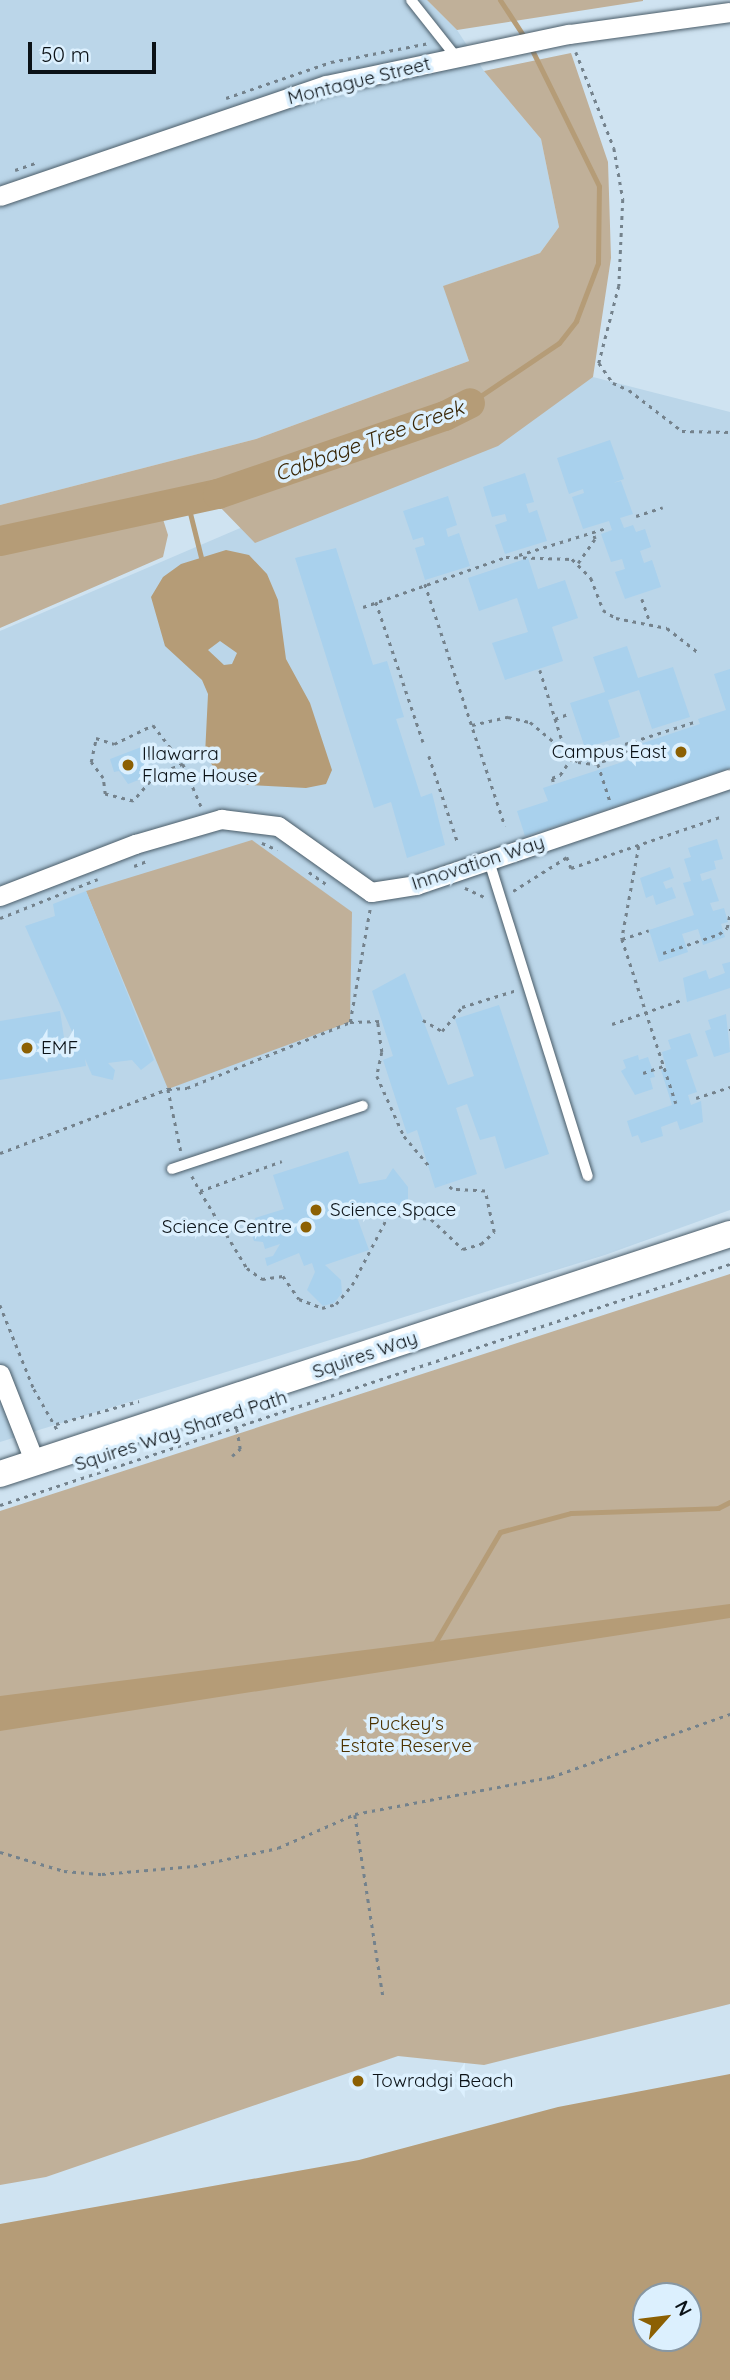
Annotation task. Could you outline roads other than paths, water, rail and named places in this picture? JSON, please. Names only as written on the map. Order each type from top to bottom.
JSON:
[{"type":"main road","name":"Squires Way","points":[[0,1474],[730,1234]]},
{"type":"street","name":"Montague Street","points":[[0,196],[326,85],[558,36],[730,12]]},
{"type":"street","name":"Innovation Way","points":[[0,896],[135,844],[221,819],[278,826],[371,892],[416,885],[730,779]]},
{"type":"street","points":[[0,1374],[34,1463]]},
{"type":"lane","points":[[411,0],[462,56]]},
{"type":"lane","points":[[489,861],[588,1176]]},
{"type":"lane","points":[[172,1169],[363,1106]]},
{"type":"waterway","name":"Cabbage Tree Creek","points":[[500,0],[525,38]]},
{"type":"waterway","name":"Cabbage Tree Creek","points":[[470,403],[559,343],[576,321],[598,263],[599,186],[530,46]]},
{"type":"waterway","name":"Cabbage Tree Creek","points":[[0,541],[218,494],[445,416],[470,403]]},
{"type":"waterway","points":[[187,501],[201,557]]},
{"type":"waterway","points":[[432,1648],[500,1532],[571,1513],[718,1508],[730,1502]]},
{"type":"place","name":"Campus East","points":[[681,752]]},
{"type":"place","name":"Illawarra Flame House","points":[[128,765]]},
{"type":"place","name":"EMF","points":[[27,1048]]},
{"type":"place","name":"Science Space","points":[[316,1210]]},
{"type":"place","name":"Science Centre","points":[[306,1227]]},
{"type":"place","name":"Towradgi Beach","points":[[358,2081]]},
{"type":"park label","name":"Puckey's Estate Reserve","points":[[406,1735]]}]
